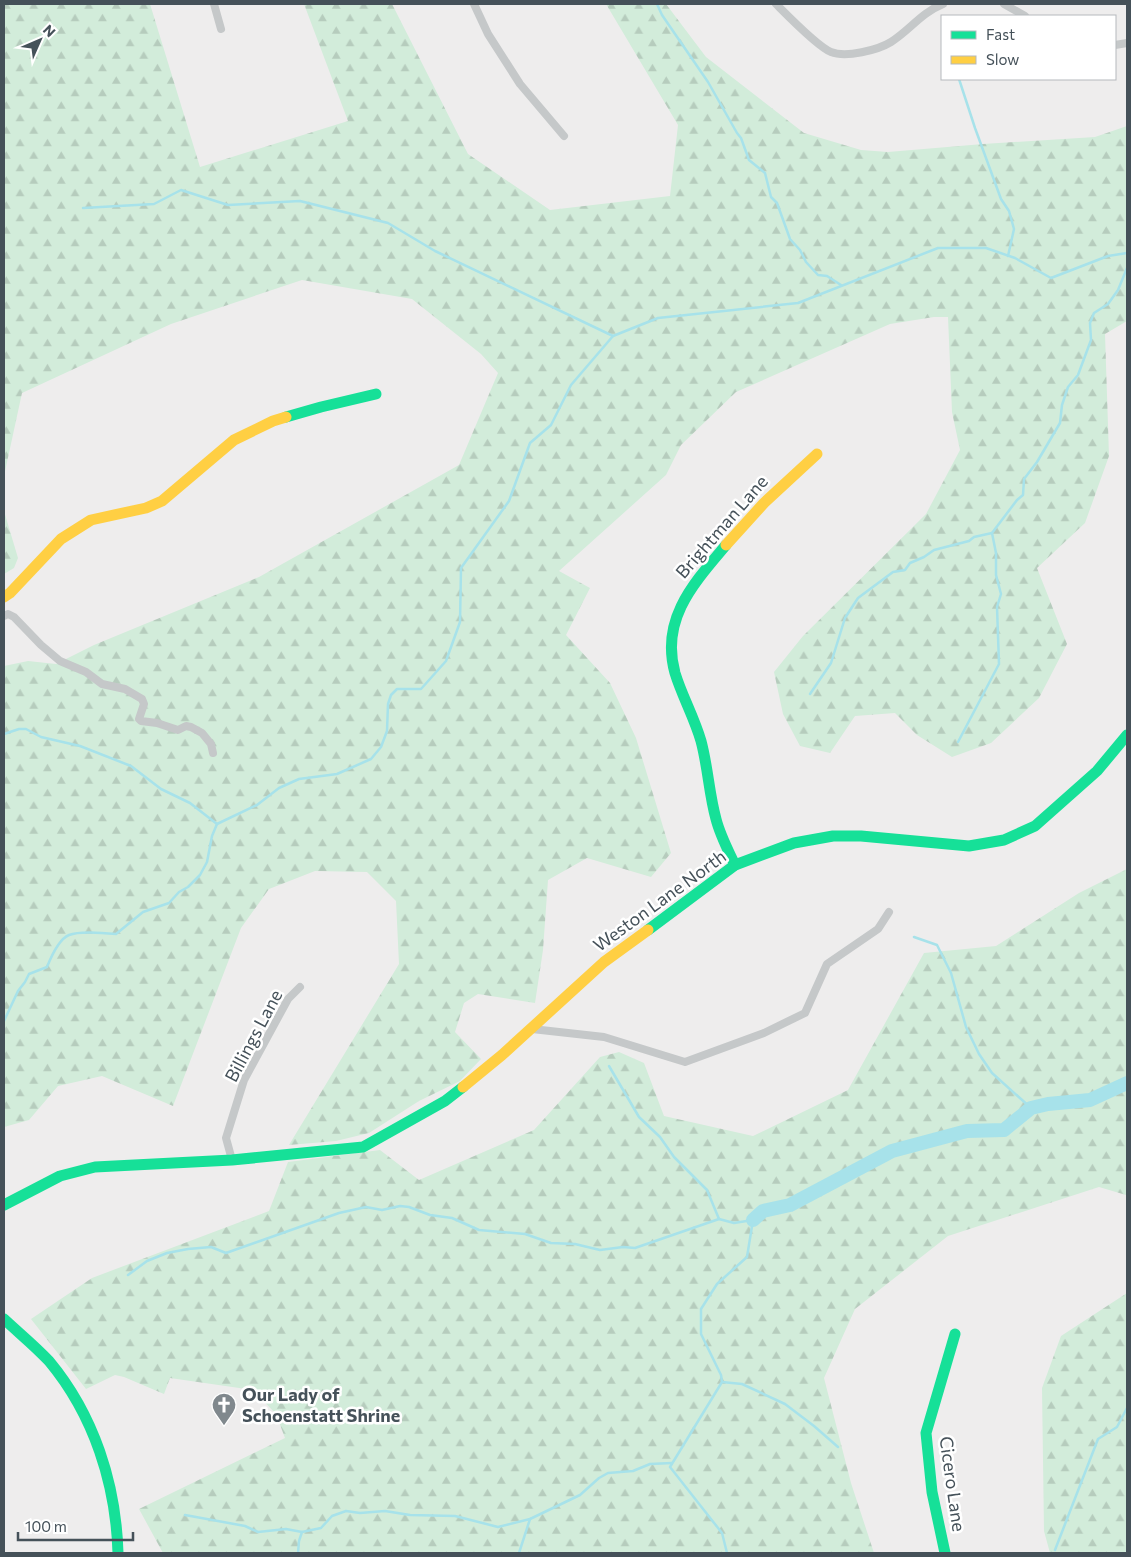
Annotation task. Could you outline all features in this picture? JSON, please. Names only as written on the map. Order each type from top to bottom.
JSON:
[{"type":"street","points":[[214,4],[221,29]]},
{"type":"street","points":[[474,4],[488,34],[520,84],[564,136]]},
{"type":"street","points":[[776,4],[819,44],[831,52],[848,54],[874,49],[891,42],[931,9],[943,4]]},
{"type":"street","points":[[1004,4],[1023,15]]},
{"type":"street","points":[[7,595],[61,539],[91,520],[146,508],[162,501],[234,440],[273,421],[321,406],[376,394]]},
{"type":"street","name":"Brightman Lane","points":[[735,865],[716,819],[701,742],[675,672],[671,650],[673,628],[678,609],[694,582],[764,504],[817,454]]},
{"type":"street","points":[[4,616],[8,614],[14,617],[60,661],[86,672],[102,684],[126,689],[142,699],[144,704],[140,716],[141,721],[157,723],[178,730],[186,726],[191,727],[207,738],[213,753]]},
{"type":"street","name":"Weston Lane North","points":[[4,1205],[60,1176],[95,1167],[232,1160],[363,1147],[445,1101],[502,1055],[604,962],[735,865],[794,843],[833,836],[861,836],[969,846],[1004,840],[1035,826],[1097,771],[1127,735]]},
{"type":"street","points":[[532,1028],[604,1037],[685,1062],[764,1033],[805,1013],[827,964],[878,929],[889,912]]},
{"type":"street","name":"Billings Lane","points":[[232,1160],[226,1138],[244,1080],[288,999],[300,987]]},
{"type":"street","points":[[4,1319],[48,1361],[70,1390],[99,1448],[114,1500],[118,1553]]},
{"type":"street","name":"Cicero Lane","points":[[945,1553],[932,1492],[926,1433],[955,1334]]},
{"type":"green space","points":[[4,4],[150,4],[200,167],[348,121],[304,4],[392,4],[468,154],[550,210],[670,196],[678,125],[606,4],[666,4],[706,57],[804,133],[861,150],[888,152],[1095,137],[1127,126],[1127,321],[1105,334],[1109,456],[1085,523],[1037,568],[1067,644],[1039,698],[991,743],[952,757],[917,735],[895,713],[855,716],[830,753],[800,746],[783,714],[774,672],[803,636],[926,514],[960,450],[952,412],[948,317],[934,317],[890,324],[736,392],[681,445],[666,475],[559,571],[590,588],[566,635],[610,683],[636,738],[671,853],[651,877],[587,858],[548,880],[543,950],[535,1003],[478,994],[464,1003],[455,1032],[481,1059],[460,1081],[419,1101],[369,1133],[336,1141],[289,1145],[399,964],[396,901],[367,872],[315,871],[269,889],[241,928],[173,1106],[102,1076],[58,1086],[29,1120],[4,1127],[4,666],[28,661],[56,664],[94,645],[259,577],[459,465],[498,373],[481,354],[412,299],[302,280],[171,324],[22,393],[4,476]]},
{"type":"green space","points":[[4,511],[18,558],[14,568],[4,574]]},
{"type":"green space","points":[[1127,869],[1127,1197],[1126,1195],[1099,1187],[948,1236],[855,1309],[824,1378],[851,1483],[874,1553],[163,1553],[139,1509],[285,1438],[276,1414],[253,1390],[170,1378],[164,1394],[115,1375],[86,1389],[31,1319],[92,1278],[269,1211],[288,1162],[380,1150],[419,1180],[534,1130],[600,1057],[619,1052],[644,1063],[664,1116],[753,1136],[848,1090],[924,953],[996,946],[1079,893]]},
{"type":"green space","points":[[1127,1293],[1127,1553],[1050,1553],[1044,1531],[1042,1388],[1061,1336]]},
{"type":"waterway","points":[[657,4],[662,15],[708,82],[741,138],[749,160],[765,173],[771,197],[777,203],[790,239],[818,275],[827,276],[841,285]]},
{"type":"waterway","points":[[959,80],[1001,199],[1009,211],[1014,229],[1008,256]]},
{"type":"waterway","points":[[83,208],[154,204],[181,190],[228,205],[300,201],[388,223],[435,251],[613,336],[658,318],[798,303],[938,248],[986,248],[1015,258],[1051,278],[1108,256],[1127,253]]},
{"type":"waterway","points":[[958,742],[999,664],[997,607],[1001,594],[996,575],[996,553],[992,533],[1023,495],[1024,479],[1037,462],[1060,423],[1062,405],[1068,387],[1078,375],[1091,340],[1090,323],[1094,313],[1108,304],[1118,290],[1127,268]]},
{"type":"waterway","points":[[4,734],[19,729],[26,729],[41,737],[80,746],[131,766],[161,789],[190,803],[217,824],[257,805],[279,788],[299,779],[337,774],[371,759],[381,747],[387,731],[388,704],[391,695],[397,689],[421,689],[446,661],[460,622],[461,568],[509,501],[530,443],[551,425],[571,385],[613,336]]},
{"type":"waterway","points":[[810,694],[831,663],[845,618],[858,598],[893,572],[905,570],[910,563],[934,550],[992,533]]},
{"type":"waterway","points":[[4,1021],[18,991],[29,974],[47,967],[56,949],[65,937],[79,933],[116,934],[143,912],[169,903],[179,892],[188,887],[200,875],[207,862],[212,836],[217,824]]},
{"type":"waterway","points":[[914,937],[937,945],[951,973],[966,1027],[979,1054],[992,1073],[1031,1108]]},
{"type":"waterway","points":[[609,1066],[639,1117],[660,1137],[674,1157],[707,1190],[719,1219]]},
{"type":"waterway","points":[[753,1220],[763,1211],[790,1205],[892,1151],[967,1131],[1004,1130],[1031,1108],[1048,1104],[1090,1100],[1127,1083]]},
{"type":"waterway","points":[[128,1275],[147,1261],[167,1253],[211,1247],[226,1253],[339,1213],[366,1207],[382,1210],[400,1206],[409,1207],[430,1215],[452,1218],[479,1230],[525,1234],[551,1243],[575,1244],[600,1250],[623,1247],[635,1248],[719,1219],[734,1223],[753,1220],[747,1257],[717,1284],[701,1309],[701,1334],[721,1375],[722,1382],[670,1467],[722,1533],[727,1553]]},
{"type":"waterway","points":[[722,1382],[742,1384],[785,1404],[838,1447]]},
{"type":"waterway","points":[[1055,1550],[1098,1439],[1117,1427],[1127,1408]]},
{"type":"waterway","points":[[298,1553],[302,1532],[321,1528],[332,1516],[346,1511],[360,1513],[385,1511],[410,1515],[455,1516],[498,1527],[530,1519],[580,1495],[599,1478],[608,1473],[633,1471],[650,1464],[672,1463]]},
{"type":"waterway","points":[[185,1515],[245,1526],[258,1532],[286,1529],[302,1532]]},
{"type":"waterway","points":[[519,1553],[530,1519]]},
{"type":"traffic: fast","points":[[286,417],[376,394]]},
{"type":"traffic: fast","points":[[726,545],[702,573],[683,603],[676,619],[672,636],[672,654],[675,673],[701,741],[718,825],[735,865]]},
{"type":"traffic: fast","points":[[648,930],[735,865],[794,843],[833,836],[861,836],[969,846],[1004,840],[1035,826],[1097,771],[1127,735]]},
{"type":"traffic: fast","points":[[4,1205],[60,1176],[95,1167],[232,1160],[363,1147],[445,1101],[463,1087]]},
{"type":"traffic: fast","points":[[4,1319],[49,1361],[65,1382],[90,1427],[100,1451],[113,1501],[118,1553]]},
{"type":"traffic: fast","points":[[945,1553],[932,1492],[926,1433],[955,1334]]},
{"type":"traffic: slow","points":[[4,597],[61,539],[91,520],[146,508],[162,501],[234,440],[273,421],[286,417]]},
{"type":"traffic: slow","points":[[726,545],[764,503],[817,454]]},
{"type":"traffic: slow","points":[[463,1087],[502,1055],[604,962],[648,930]]},
{"type":"place","name":"Our Lady of Schoenstatt Shrine","points":[[224,1426]]}]
